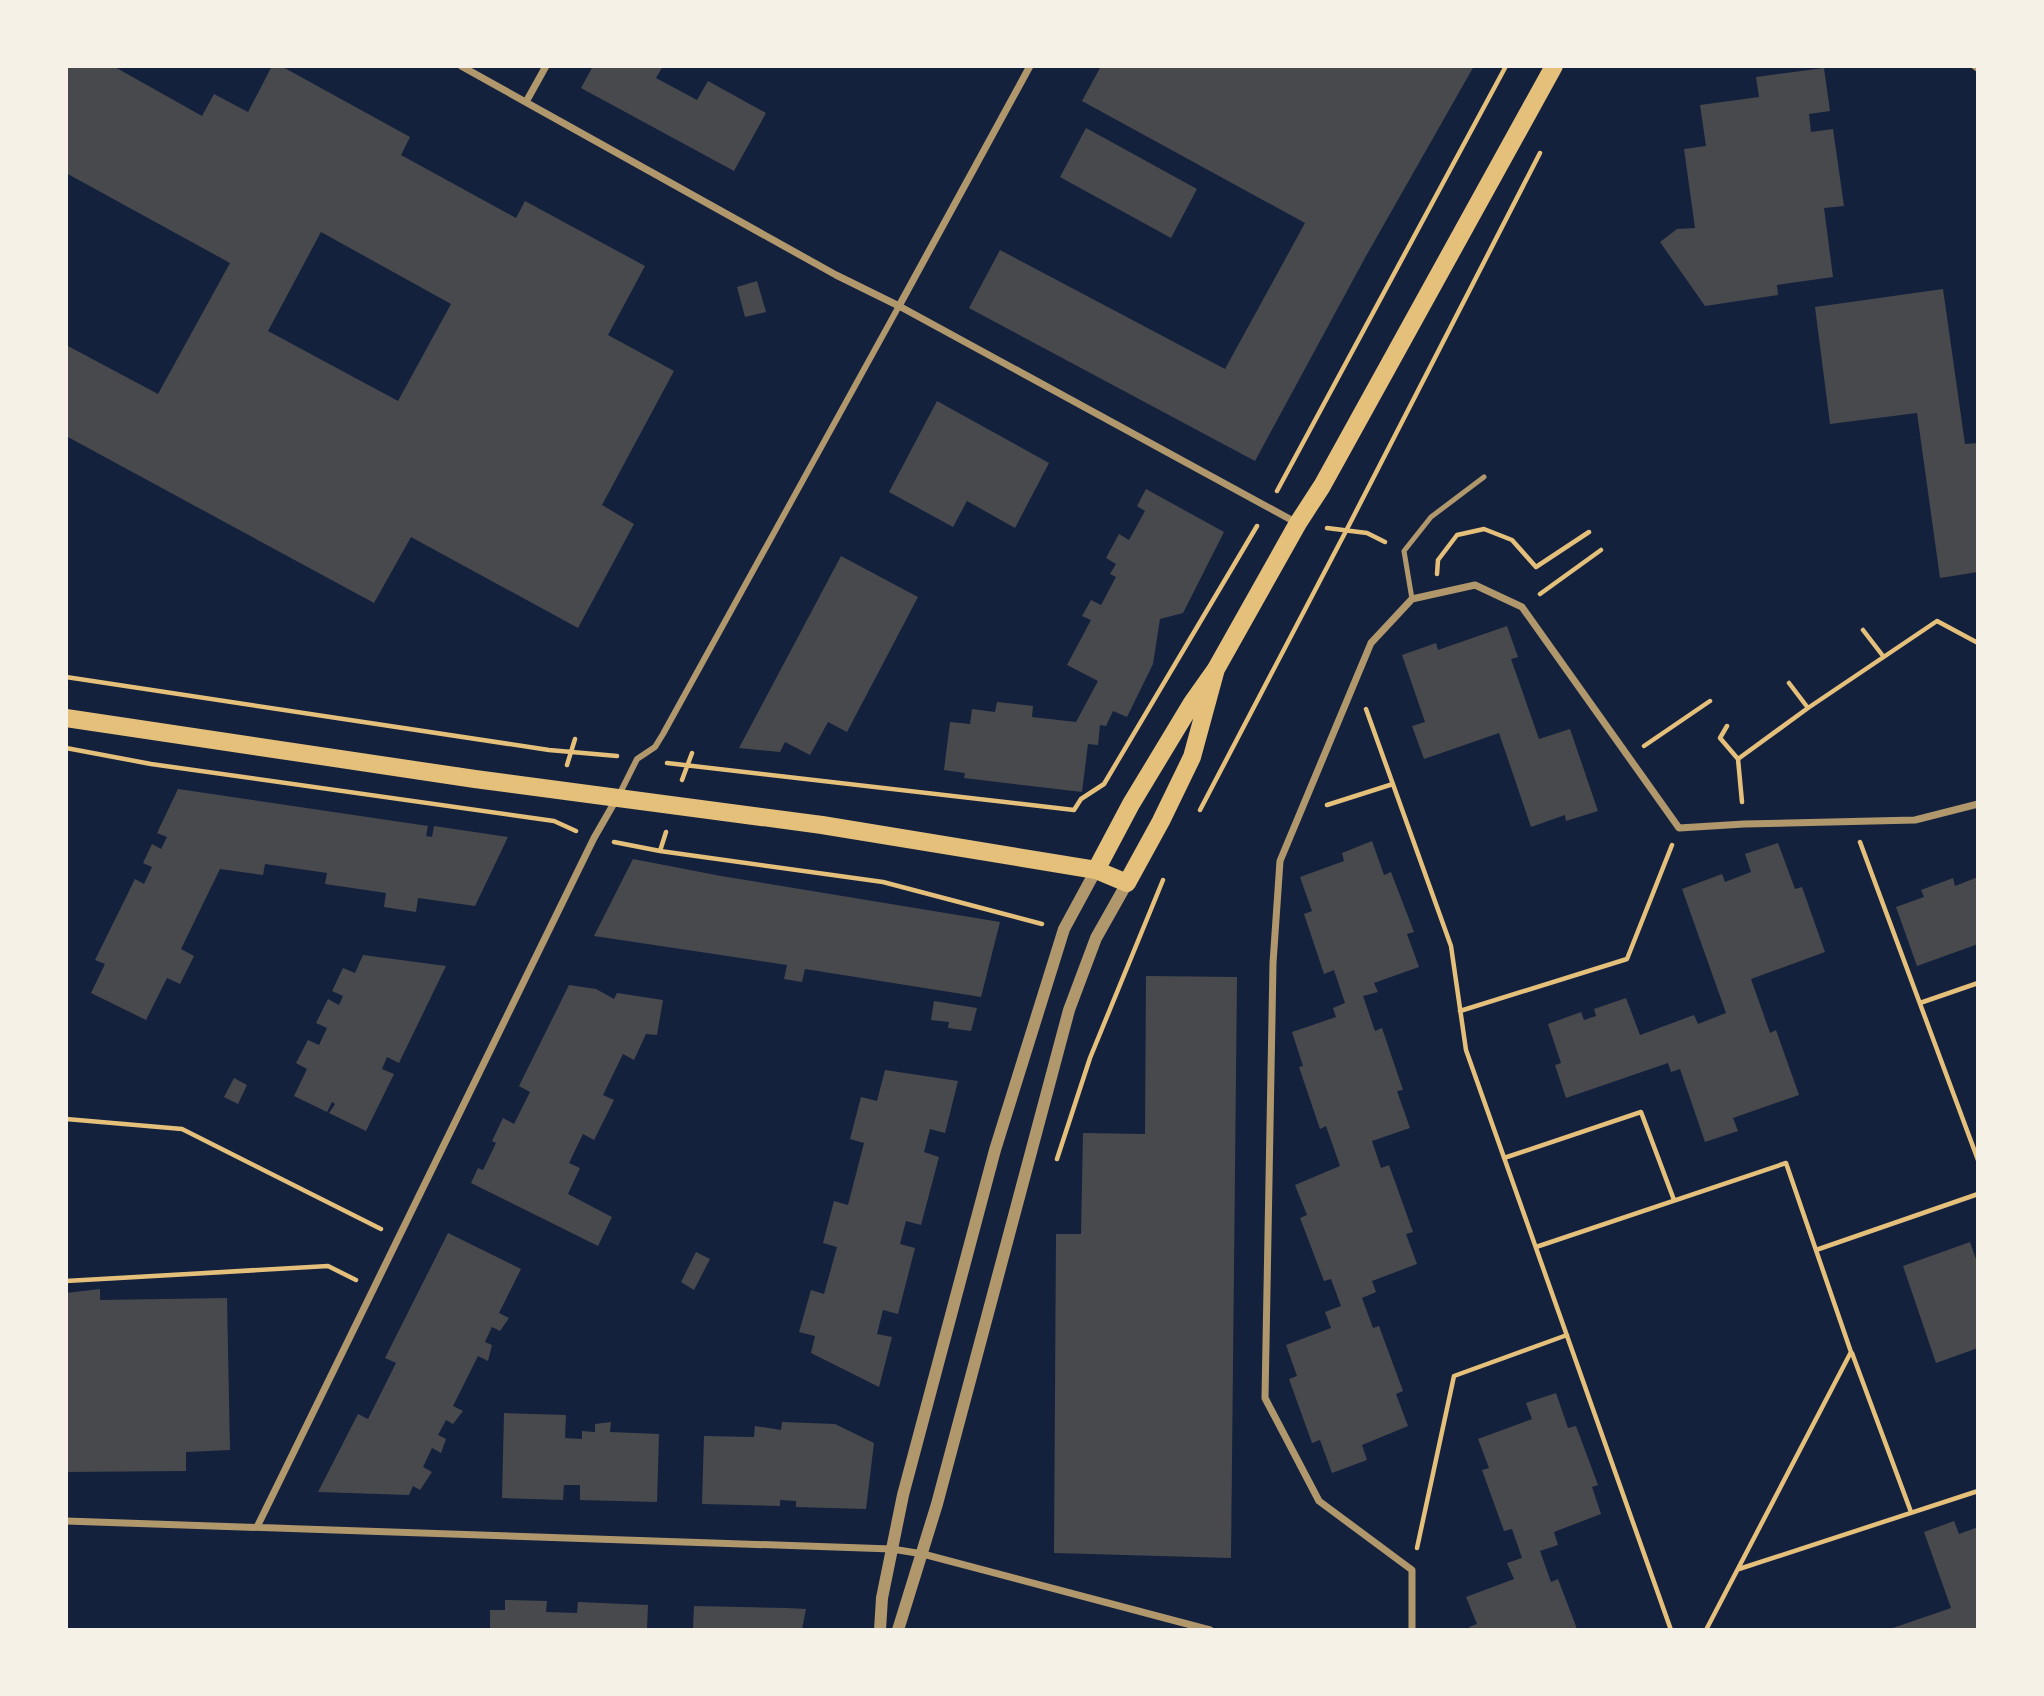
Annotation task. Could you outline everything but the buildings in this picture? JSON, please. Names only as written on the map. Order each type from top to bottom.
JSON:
[{"type":"main road","points":[[1096,870],[1131,804],[1192,703],[1216,669],[1298,523],[1322,486],[1554,66]]},
{"type":"main road","points":[[66,718],[475,779],[822,825],[1096,870],[1127,883],[1192,757],[1216,669]]},
{"type":"street","points":[[461,66],[836,275],[1298,523]]},
{"type":"street","points":[[526,102],[546,66]]},
{"type":"street","points":[[257,1527],[594,838],[638,759],[655,747],[663,734],[1030,66]]},
{"type":"street","points":[[1412,1629],[1412,1570],[1319,1501],[1265,1398],[1273,963],[1280,861],[1371,643],[1412,599],[1475,586],[1522,607],[1679,828],[1915,820],[1978,804]]},
{"type":"street","points":[[880,1629],[883,1598],[903,1495],[995,1150],[1064,929],[1096,870]]},
{"type":"street","points":[[898,1629],[923,1554],[1069,1010],[1096,938],[1127,883]]},
{"type":"street","points":[[66,1521],[892,1549],[923,1554],[1210,1629]]},
{"type":"lane","points":[[1412,599],[1404,551],[1431,517],[1484,477]]},
{"type":"path","points":[[66,677],[550,750],[1074,810],[1082,799],[1104,784],[1268,508],[1506,66]]},
{"type":"path","points":[[1199,812],[1540,152]]},
{"type":"path","points":[[1298,523],[1367,533]]},
{"type":"path","points":[[1438,594],[1438,561],[1457,536],[1484,529],[1512,540],[1536,567],[1589,532]]},
{"type":"path","points":[[1549,587],[1601,550]]},
{"type":"path","points":[[1738,759],[1937,621],[1978,643]]},
{"type":"path","points":[[1863,630],[1883,656]]},
{"type":"path","points":[[1356,680],[1451,946],[1466,1050],[1671,1629]]},
{"type":"path","points":[[1789,683],[1808,708]]},
{"type":"path","points":[[1660,734],[1710,701]]},
{"type":"path","points":[[1727,726],[1720,738],[1738,759],[1744,824]]},
{"type":"path","points":[[1301,813],[1393,785]]},
{"type":"path","points":[[1853,821],[1978,1160]]},
{"type":"path","points":[[1460,1011],[1627,959],[1679,828]]},
{"type":"path","points":[[1161,882],[1168,871]]},
{"type":"path","points":[[1920,1003],[1978,983]]},
{"type":"path","points":[[1504,1158],[1641,1112],[1674,1200]]},
{"type":"path","points":[[66,1119],[182,1129],[398,1238]]},
{"type":"path","points":[[1535,1247],[1786,1163],[1851,1352],[1911,1512]]},
{"type":"path","points":[[1816,1250],[1978,1194]]},
{"type":"path","points":[[66,1280],[328,1266],[374,1288]]},
{"type":"path","points":[[1412,1570],[1454,1376],[1567,1335]]},
{"type":"path","points":[[1706,1629],[1851,1352]]},
{"type":"path","points":[[1738,1569],[1978,1491]]}]
